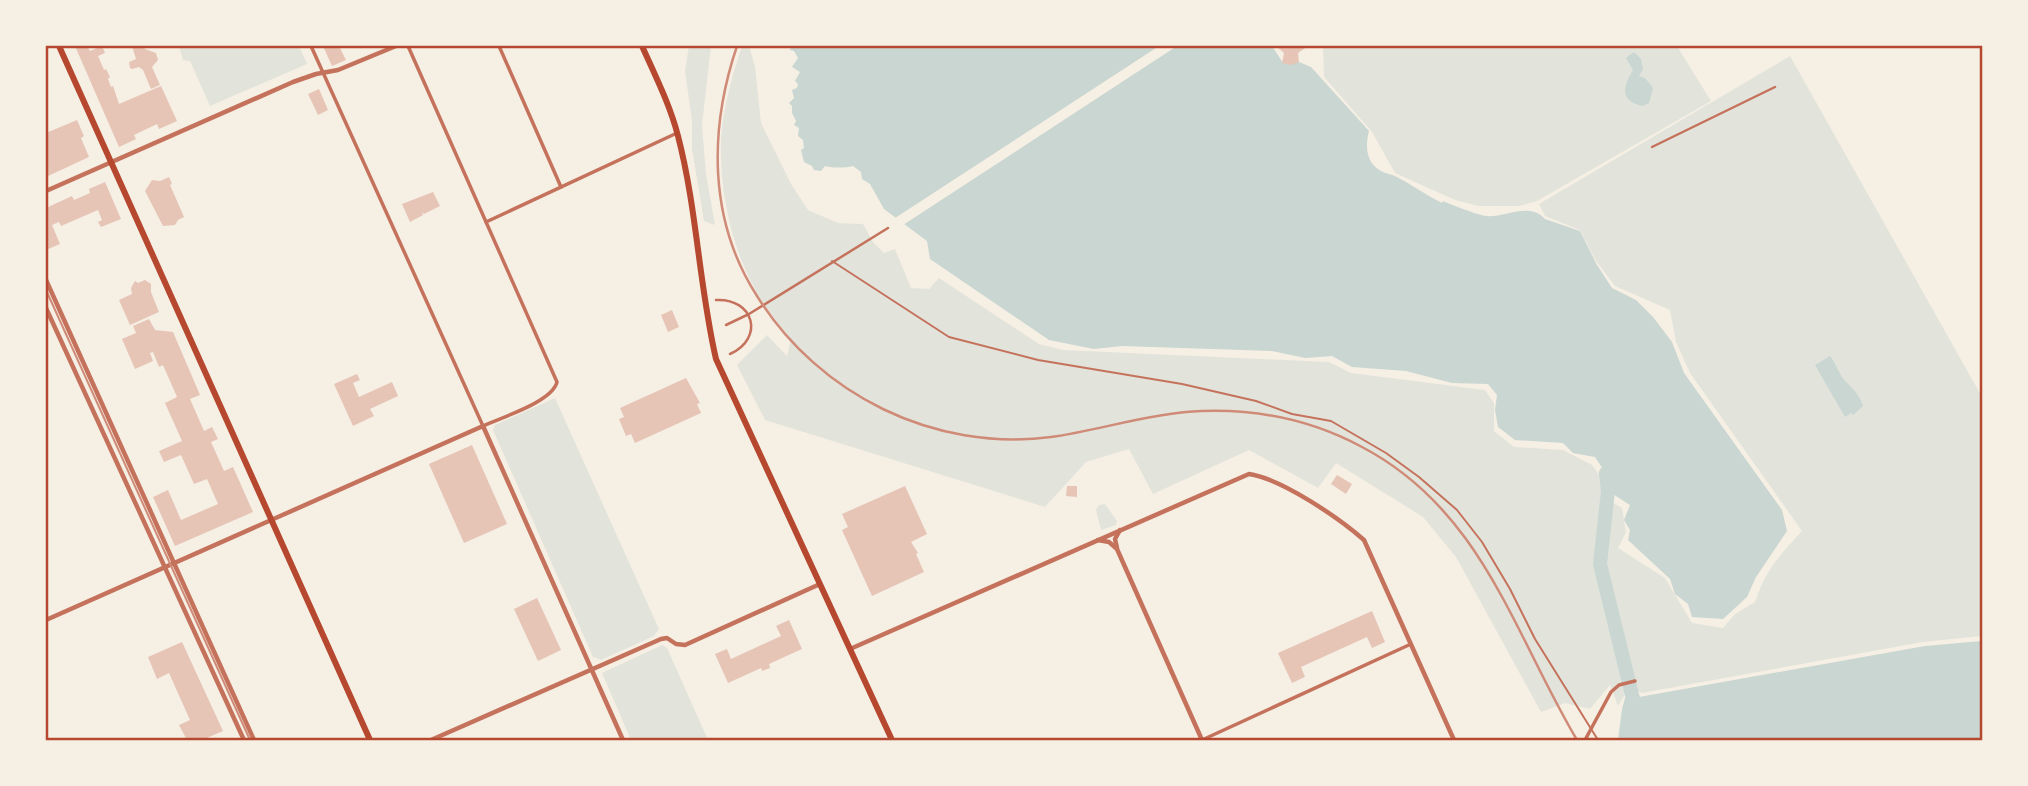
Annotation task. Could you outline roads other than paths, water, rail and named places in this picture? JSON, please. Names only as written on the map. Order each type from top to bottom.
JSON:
[{"type":"main road","points":[[59,46],[370,740]]},
{"type":"main road","points":[[642,46],[677,133],[685,167],[716,359],[892,740]]},
{"type":"street","points":[[311,46],[623,740]]},
{"type":"street","points":[[46,191],[293,82],[338,70],[396,46]]},
{"type":"street","points":[[46,620],[540,401],[556,387],[555,373],[408,46]]},
{"type":"street","points":[[499,46],[561,187]]},
{"type":"street","points":[[1652,147],[1775,87]]},
{"type":"street","points":[[486,222],[677,133]]},
{"type":"street","points":[[726,325],[749,314],[888,228]]},
{"type":"street","points":[[46,280],[254,740]]},
{"type":"street","points":[[716,300],[738,303],[749,314],[751,324],[747,341],[730,354]]},
{"type":"street","points":[[46,308],[244,740]]},
{"type":"street","points":[[850,649],[1242,475],[1256,475],[1288,489],[1341,521],[1364,540],[1454,740]]},
{"type":"street","points":[[1121,529],[1115,539],[1117,549],[1202,740],[1411,644]]},
{"type":"street","points":[[1097,540],[1109,542],[1117,549]]},
{"type":"street","points":[[431,740],[661,639],[667,638],[676,644],[685,645],[821,584]]},
{"type":"street","points":[[1585,740],[1611,692],[1623,684],[1635,681]]},
{"type":"lane","points":[[832,261],[949,337],[1038,360],[1182,384],[1256,401],[1292,414],[1331,421],[1386,453],[1457,510],[1482,542],[1535,639],[1598,740]]},
{"type":"waterway","points":[[1606,473],[1608,491],[1600,564],[1635,707]]},
{"type":"tram line","points":[[46,290],[250,740]]},
{"type":"railway","points":[[737,46],[721,109],[718,142],[718,174],[729,237],[757,296],[783,331],[813,362],[846,388],[883,409],[923,425],[964,435],[1007,439],[1051,437],[1169,414],[1232,411],[1299,422],[1362,447],[1403,473],[1437,504],[1466,539],[1512,616],[1577,740]]}]
